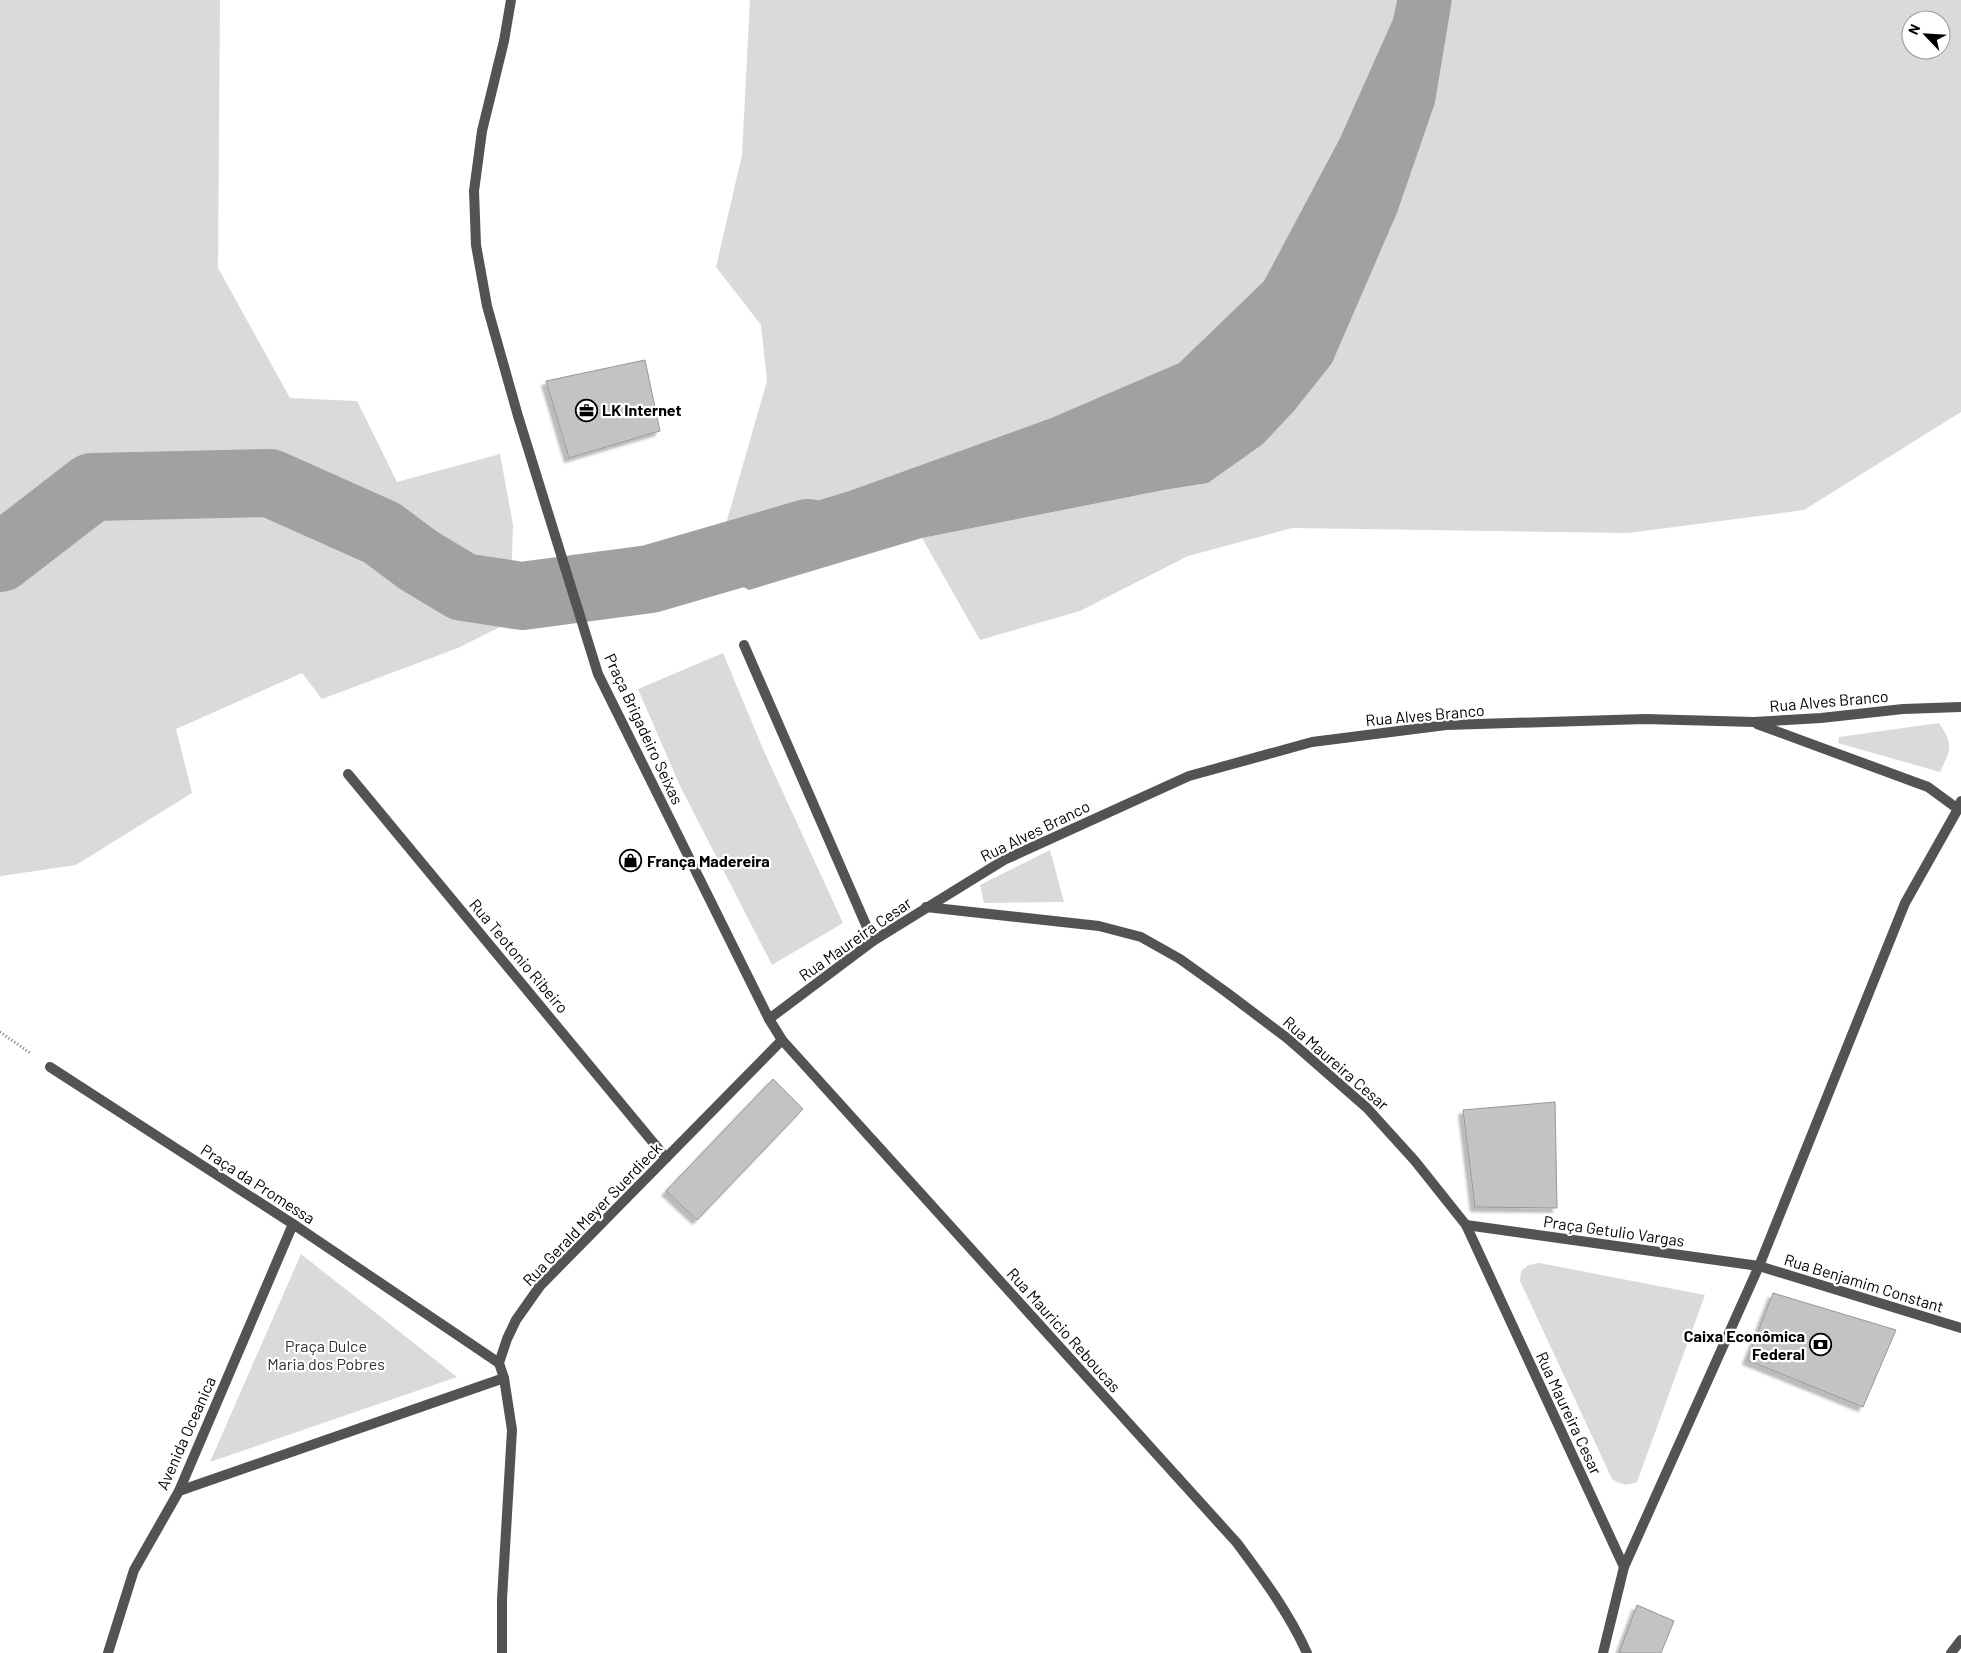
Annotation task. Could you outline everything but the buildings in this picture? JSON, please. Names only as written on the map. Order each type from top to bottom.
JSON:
[{"type":"street","name":"Praça Brigadeiro Seixas","points":[[511,0],[504,41],[482,131],[474,190],[476,245],[487,306],[518,416],[598,674],[769,1019],[782,1040]]},
{"type":"street","points":[[744,645],[873,941]]},
{"type":"street","name":"Rua Alves Branco","points":[[926,907],[1004,860],[1188,776],[1312,742],[1446,726],[1645,719],[1754,722],[1821,718],[1903,709],[1961,707]]},
{"type":"street","points":[[1603,1653],[1624,1567],[1759,1266],[1905,903],[1960,806],[1928,787],[1754,722]]},
{"type":"street","name":"Rua Teotonio Ribeiro","points":[[348,774],[666,1158]]},
{"type":"street","name":"Rua Maureira Cesar","points":[[769,1019],[873,941],[926,907],[1099,926],[1141,937],[1180,959],[1287,1038],[1368,1108],[1416,1161],[1466,1225],[1624,1567]]},
{"type":"street","name":"Rua Gerald Meyer Suerdieck","points":[[499,1363],[507,1338],[516,1320],[540,1286],[782,1040]]},
{"type":"street","name":"Rua Mauricio Reboucas","points":[[782,1040],[1237,1542],[1270,1587],[1307,1653]]},
{"type":"street","name":"Praça da Promessa","points":[[50,1066],[292,1224],[499,1363]]},
{"type":"street","name":"Avenida Oceanica","points":[[108,1653],[134,1570],[179,1491],[292,1224]]},
{"type":"street","name":"Praça Getulio Vargas","points":[[1466,1225],[1759,1266]]},
{"type":"street","name":"Rua Benjamim Constant","points":[[1759,1266],[1961,1328]]},
{"type":"street","points":[[499,1363],[504,1378],[512,1430],[502,1599],[502,1653]]},
{"type":"street","points":[[179,1491],[504,1378]]},
{"type":"street","points":[[1951,1653],[1961,1640]]},
{"type":"path","points":[[0,1032],[50,1066]]},
{"type":"green space","points":[[0,0],[220,0],[218,268],[290,398],[357,401],[397,482],[500,454],[513,525],[510,622],[458,648],[322,699],[302,673],[176,729],[192,793],[76,865],[1,876],[0,878]]},
{"type":"green space","points":[[750,0],[1397,0],[1393,19],[1340,138],[1264,281],[1179,363],[1051,418],[849,491],[783,511],[723,534],[767,381],[761,325],[716,267],[742,155]]},
{"type":"green space","points":[[1452,0],[1961,0],[1961,412],[1804,510],[1628,533],[1292,528],[1188,556],[1080,611],[980,640],[922,538],[1208,483],[1263,444],[1294,411],[1332,362],[1397,213],[1435,103]]},
{"type":"green space","points":[[723,653],[763,749],[843,923],[772,965],[680,786],[638,689]]},
{"type":"green space","points":[[1939,723],[1949,742],[1947,758],[1940,772],[1838,743],[1839,737]]},
{"type":"green space","points":[[1050,850],[1064,902],[984,903],[980,885]]},
{"type":"green space","name":"Praça Dulce Maria dos Pobres","points":[[301,1254],[457,1377],[210,1462]]},
{"type":"green space","points":[[1539,1263],[1705,1295],[1637,1482],[1624,1484],[1612,1479],[1520,1281],[1521,1271],[1529,1265]]},
{"type":"shaded area","points":[[1397,0],[1452,0],[1435,103],[1397,213],[1332,363],[1294,411],[1263,444],[1208,483],[922,538],[749,590],[728,579],[719,560],[723,534],[783,511],[849,491],[1051,418],[1179,363],[1264,281],[1340,138],[1393,19]]},
{"type":"waterway","points":[[0,558],[92,487],[270,483],[382,533],[418,560],[463,587],[522,596],[650,579],[808,533]]},
{"type":"place","name":"LK Internet","points":[[586,410]]},
{"type":"place","name":"França Madereira","points":[[631,861]]},
{"type":"place","name":"Caixa Econômica Federal","points":[[1821,1345]]}]
